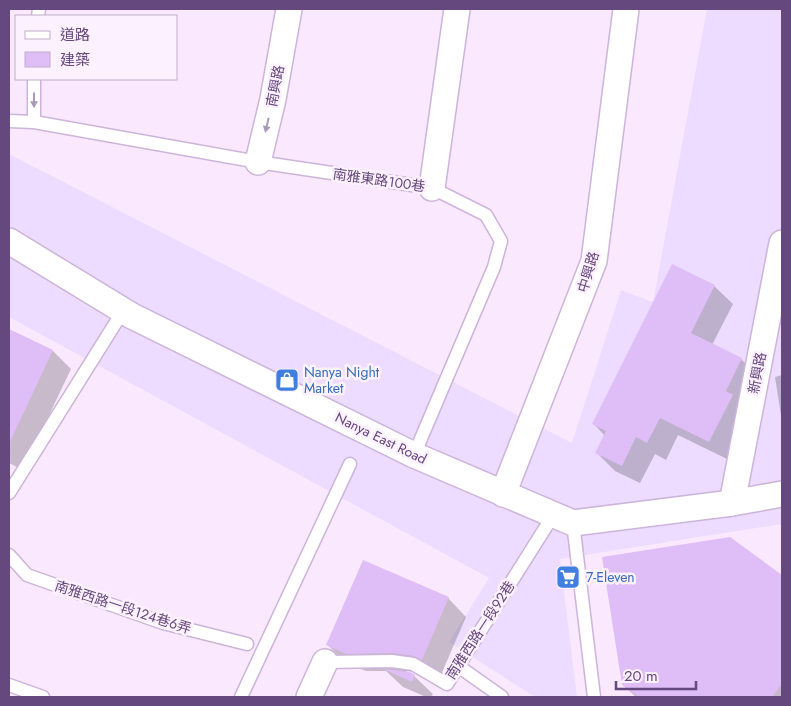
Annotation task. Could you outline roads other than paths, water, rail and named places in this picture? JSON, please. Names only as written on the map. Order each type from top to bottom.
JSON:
[{"type":"street","name":"南興路","points":[[258,162],[273,99],[289,9]]},
{"type":"street","points":[[432,188],[456,9]]},
{"type":"street","name":"中興路","points":[[504,494],[594,261],[626,9]]},
{"type":"street","name":"Nanya East Road","points":[[9,241],[123,311],[414,455],[564,518],[732,503],[782,494]]},
{"type":"street","name":"新興路","points":[[732,503],[782,243]]},
{"type":"street","name":"南雅西路一段92巷","points":[[309,697],[325,662]]},
{"type":"lane","points":[[34,80],[34,122]]},
{"type":"lane","name":"南雅東路100巷","points":[[9,121],[34,122],[258,162],[432,188],[486,214],[501,241],[494,267],[414,455]]},
{"type":"lane","points":[[9,493],[123,311]]},
{"type":"lane","points":[[241,697],[350,464]]},
{"type":"lane","points":[[564,518],[594,697]]},
{"type":"lane","name":"南雅西路一段92巷","points":[[325,662],[392,661],[413,664],[446,684],[564,518]]},
{"type":"lane","name":"南雅西路一段124巷6弄","points":[[9,555],[27,575],[163,623],[247,644]]},
{"type":"lane","points":[[458,666],[502,697]]},
{"type":"lane","points":[[9,685],[43,697]]},
{"type":"place","name":"Nanya Night Market","points":[[287,380]]},
{"type":"place","name":"7-Eleven","points":[[568,577]]}]
